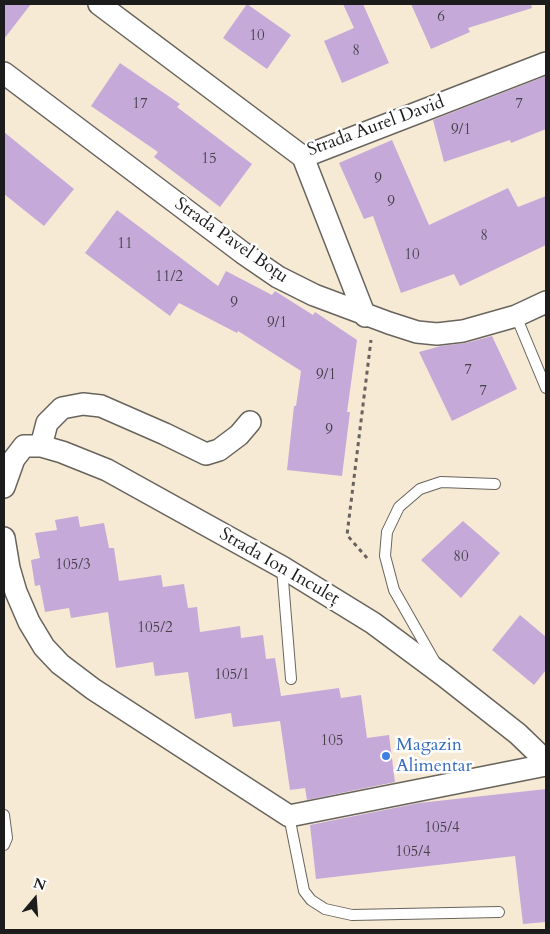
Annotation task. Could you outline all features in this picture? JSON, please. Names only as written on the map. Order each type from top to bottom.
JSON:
[{"type":"street","name":"Strada Aurel David","points":[[99,4],[303,157],[546,63]]},
{"type":"street","name":"Strada Pavel Boțu","points":[[4,73],[250,258],[278,276],[314,295],[366,316],[417,332],[437,334],[463,331],[516,316],[546,302]]},
{"type":"street","points":[[303,157],[366,316]]},
{"type":"street","points":[[4,487],[14,459],[24,446],[41,446],[47,423],[62,408],[83,404],[101,406],[206,454],[219,450],[239,435],[250,422]]},
{"type":"street","name":"Strada Ion Inculeț","points":[[41,446],[62,452],[107,470],[282,567],[373,623],[443,674],[518,734],[546,761]]},
{"type":"street","points":[[4,538],[9,568],[16,592],[29,622],[44,647],[60,664],[93,689],[290,816],[546,765]]},
{"type":"lane","points":[[516,316],[546,388]]},
{"type":"lane","points":[[443,674],[394,590],[384,556],[387,532],[399,506],[420,489],[440,482],[495,484]]},
{"type":"lane","points":[[282,567],[291,679]]},
{"type":"lane","points":[[4,815],[8,838],[4,845]]},
{"type":"lane","points":[[290,816],[304,891],[311,900],[325,909],[352,915],[499,912]]},
{"type":"path","points":[[366,316],[371,331],[371,348],[348,535],[370,562]]},
{"type":"building","points":[[4,4],[31,4],[4,39]]},
{"type":"building","points":[[247,4],[291,35],[267,69],[223,38]]},
{"type":"building","points":[[343,4],[363,4],[389,63],[342,83],[324,41],[354,28]]},
{"type":"building","points":[[411,4],[531,4],[532,8],[468,28],[470,32],[431,49]]},
{"type":"building","points":[[120,63],[180,104],[177,107],[252,164],[220,207],[154,157],[158,152],[91,106]]},
{"type":"building","points":[[546,76],[546,129],[511,143],[510,140],[444,162],[433,120]]},
{"type":"building","points":[[4,132],[74,189],[44,226],[4,194]]},
{"type":"building","points":[[392,140],[429,225],[508,188],[518,207],[546,196],[546,245],[460,286],[454,274],[401,293],[373,216],[364,219],[339,163]]},
{"type":"building","points":[[117,210],[218,286],[226,271],[272,295],[275,291],[313,315],[315,312],[357,340],[347,412],[350,412],[342,476],[287,470],[294,406],[296,406],[301,371],[238,331],[237,333],[179,303],[170,316],[85,253]]},
{"type":"building","points":[[492,336],[517,389],[452,421],[419,352]]},
{"type":"building","points":[[78,516],[80,527],[104,523],[109,548],[114,548],[119,581],[161,575],[163,587],[184,584],[188,608],[197,607],[200,632],[240,626],[241,638],[263,635],[266,659],[275,658],[281,696],[339,688],[341,698],[361,695],[367,738],[389,735],[395,782],[307,800],[305,788],[290,790],[280,721],[233,727],[231,713],[195,719],[188,672],[155,676],[153,662],[116,668],[108,612],[71,618],[69,608],[45,612],[40,585],[35,586],[31,560],[40,558],[35,533],[57,530],[55,520]]},
{"type":"building","points":[[463,521],[500,553],[461,598],[421,560]]},
{"type":"building","points":[[520,615],[546,637],[546,670],[534,685],[492,650]]},
{"type":"building","points":[[546,789],[546,922],[523,924],[515,856],[316,879],[310,825],[419,803]]},
{"type":"place","name":"Magazin Alimentar","points":[[386,756]]}]
